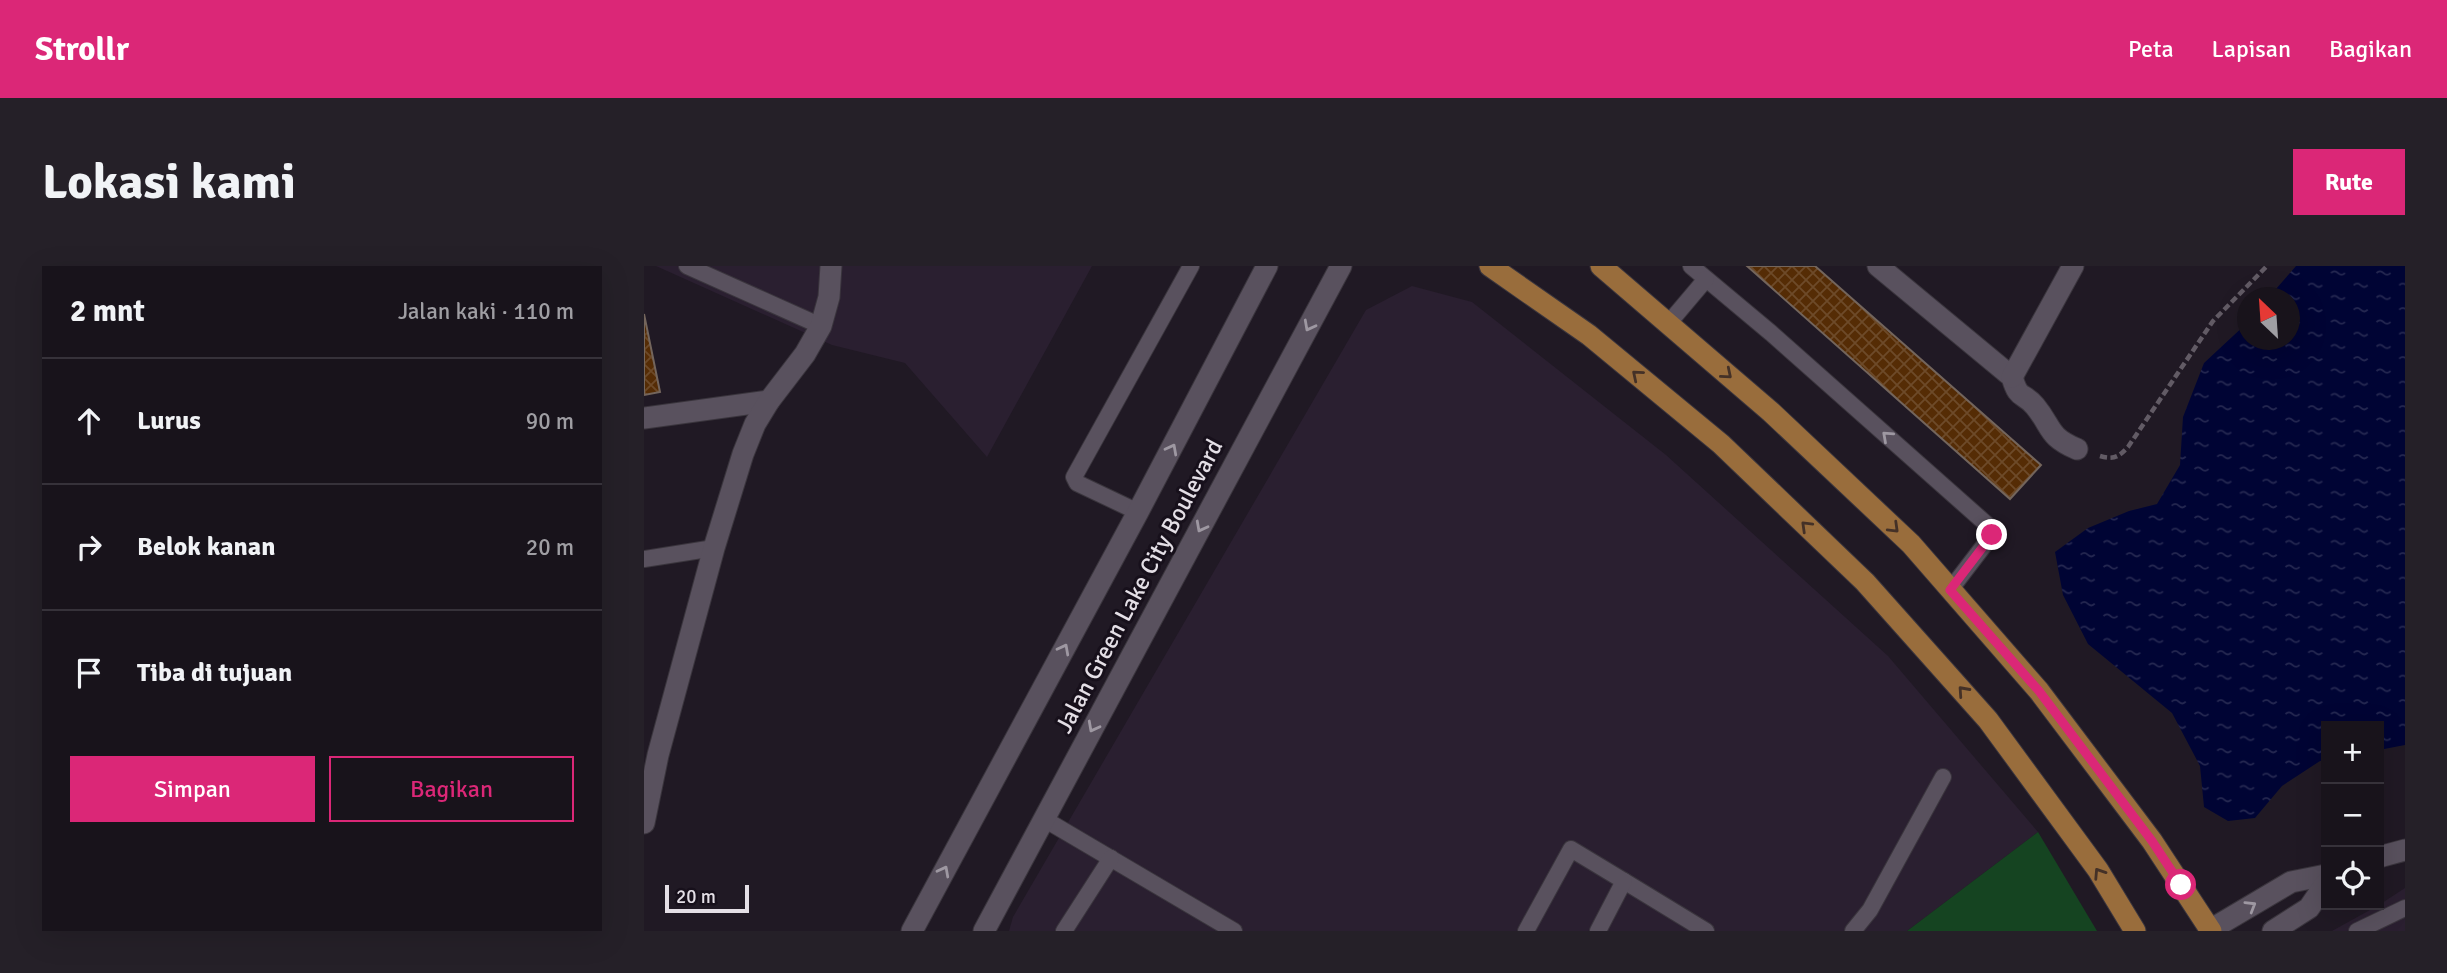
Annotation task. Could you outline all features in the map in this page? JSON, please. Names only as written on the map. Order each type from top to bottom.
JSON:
[{"type":"main road","points":[[1490,266],[1589,335],[1721,444],[1865,582],[1988,720],[2098,870],[2135,931]]},
{"type":"main road","points":[[1601,266],[1771,412],[1911,544],[2039,691],[2152,841],[2211,930]]},
{"type":"street","points":[[644,823],[658,755],[743,454],[755,424],[769,401],[805,354],[821,326],[829,298],[831,266]]},
{"type":"street","name":"Jalan Green Lake City Boulevard","points":[[912,931],[1139,512],[1267,266]]},
{"type":"street","name":"Jalan Green Lake City Boulevard","points":[[984,931],[1341,266]]},
{"type":"street","points":[[1878,266],[2012,377],[2017,393],[2036,407],[2051,433],[2077,449]]},
{"type":"street","points":[[2012,377],[2073,266]]},
{"type":"street","points":[[644,418],[769,401]]},
{"type":"street","points":[[2384,856],[2405,850]]},
{"type":"street","points":[[2211,930],[2291,882],[2321,876]]},
{"type":"street","points":[[2273,931],[2309,908],[2321,890]]},
{"type":"lane","points":[[687,266],[821,326]]},
{"type":"lane","points":[[1139,512],[1077,483],[1074,477],[1191,266]]},
{"type":"lane","points":[[1691,266],[1992,529],[1992,535],[1950,590]]},
{"type":"lane","points":[[1668,324],[1706,279]]},
{"type":"lane","points":[[644,559],[715,548]]},
{"type":"lane","points":[[1853,931],[1870,910],[1943,777]]},
{"type":"lane","points":[[1044,819],[1234,931]]},
{"type":"lane","points":[[1526,931],[1571,849],[1624,881],[1679,924],[1706,931]]},
{"type":"lane","points":[[1064,931],[1111,858]]},
{"type":"lane","points":[[1598,931],[1624,881]]},
{"type":"lane","points":[[2357,931],[2405,908]]},
{"type":"path","points":[[2077,449],[2108,458],[2122,453],[2213,321],[2267,266]]},
{"type":"shaded area","points":[[656,266],[1092,266],[987,457],[905,363],[832,345]]},
{"type":"shaded area","points":[[1412,286],[1472,302],[1666,455],[1888,656],[2038,832],[1907,931],[1009,931],[1013,917],[1366,310]]},
{"type":"shaded area","points":[[2405,888],[2405,931],[2332,931],[2370,910],[2384,910],[2384,902]]},
{"type":"green space","points":[[2038,832],[2097,931],[1907,931]]},
{"type":"water","points":[[2296,266],[2405,266],[2405,745],[2384,749],[2384,721],[2321,721],[2321,761],[2282,786],[2255,818],[2228,821],[2204,807],[2200,766],[2172,713],[2088,644],[2063,595],[2055,552],[2088,528],[2129,511],[2157,504],[2180,465],[2183,417],[2204,363],[2237,332],[2237,350],[2300,350],[2300,287],[2278,287]]},
{"type":"building","points":[[1747,266],[1815,266],[2041,465],[2010,499]]},
{"type":"building","points":[[644,314],[660,392],[644,395]]},
{"type":"route","points":[[1992,535],[1950,590],[2039,691],[2152,841],[2181,885]]}]
